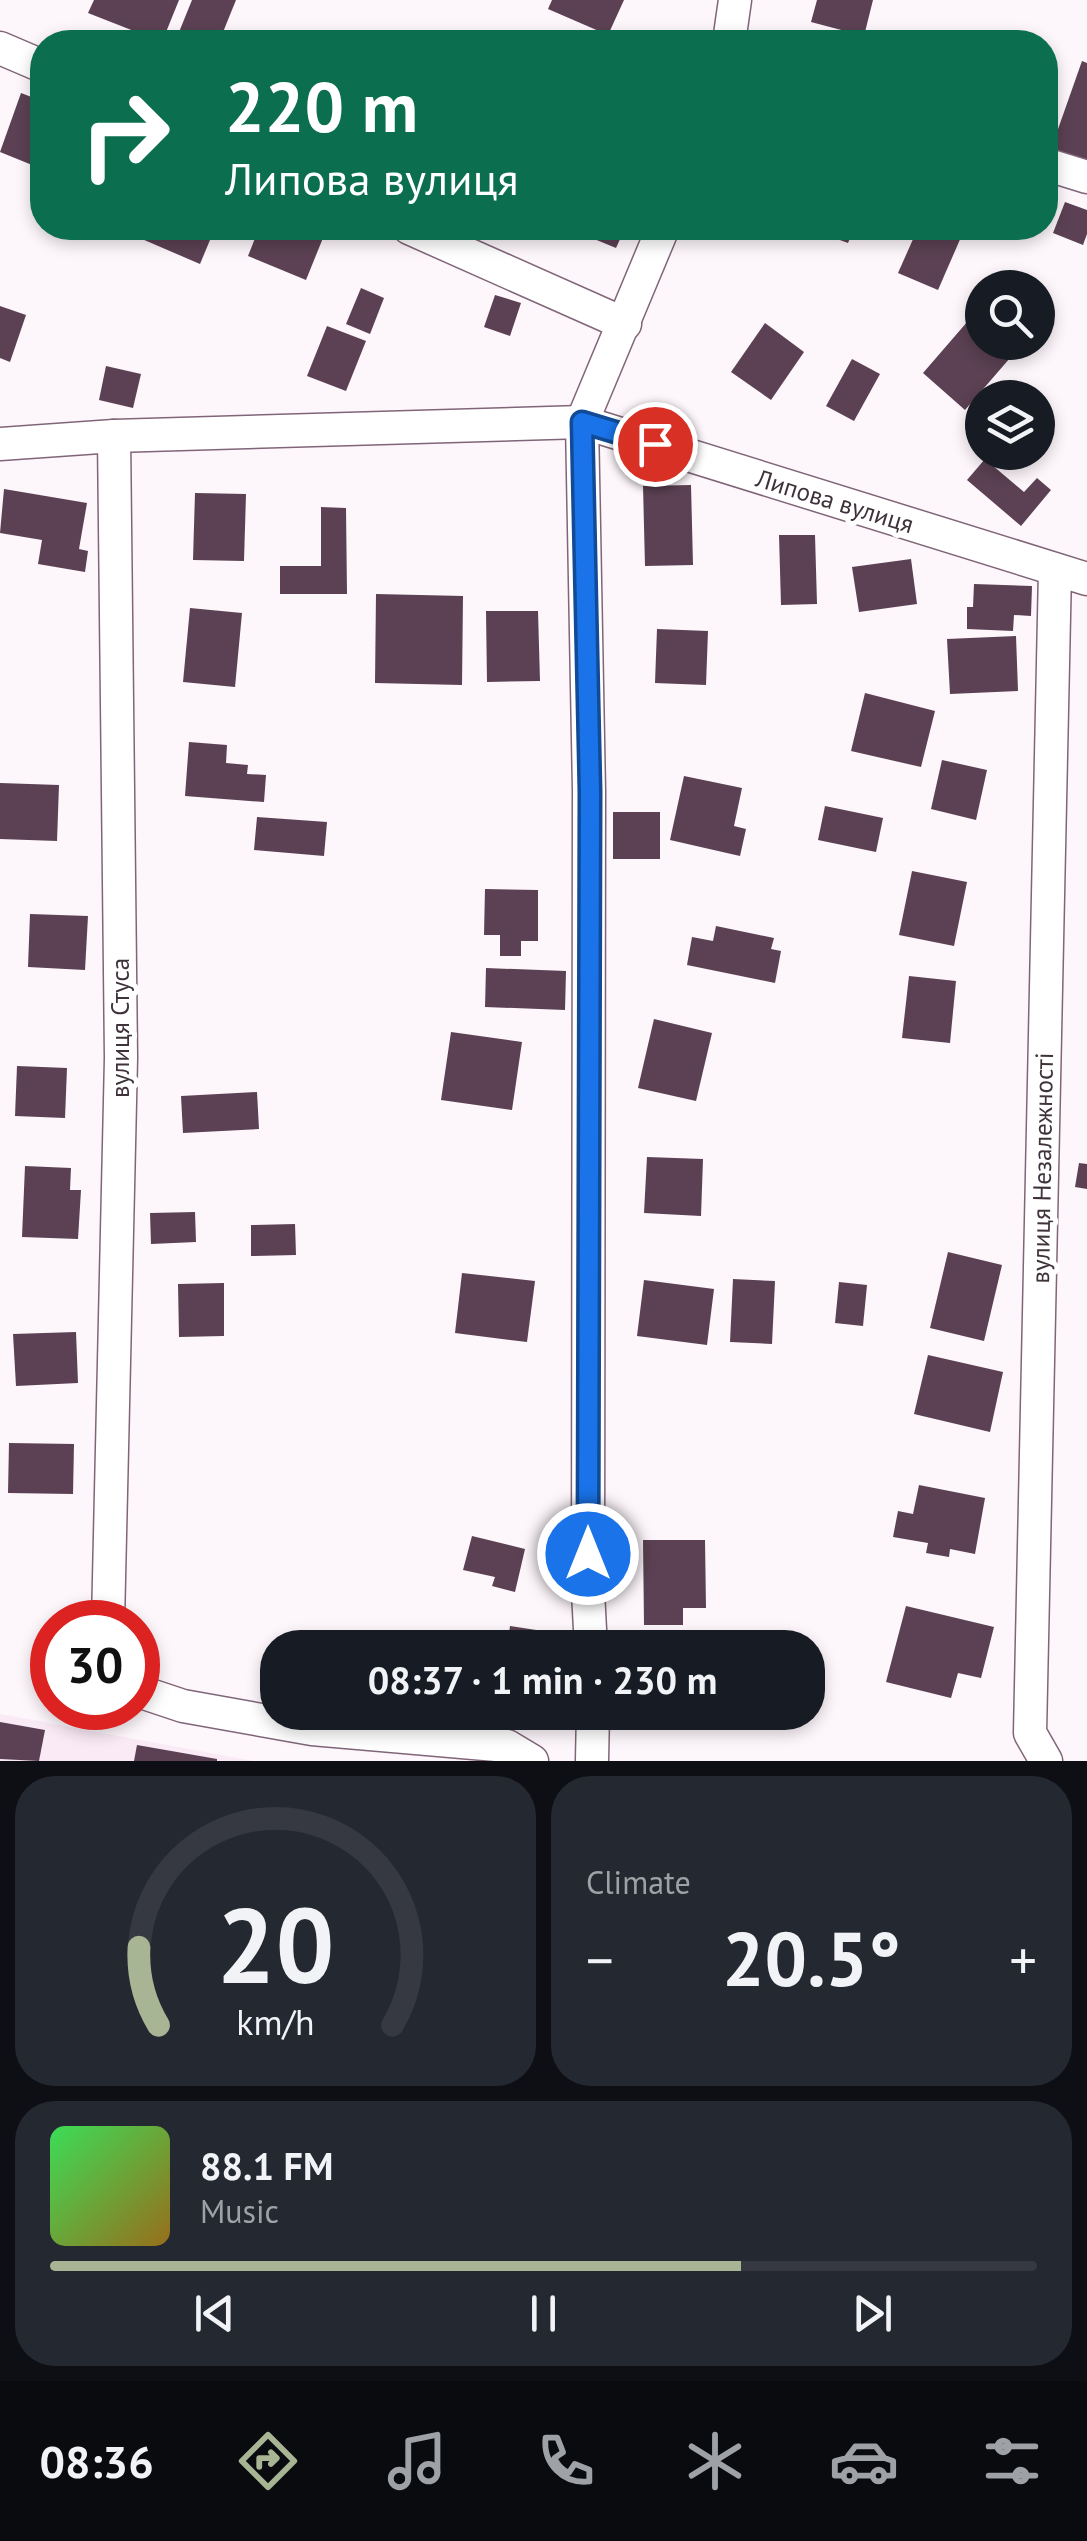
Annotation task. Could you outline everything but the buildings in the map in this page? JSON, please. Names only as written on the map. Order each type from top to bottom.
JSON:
[{"type":"street","points":[[730,30],[734,0]]},
{"type":"street","points":[[0,48],[30,61]]},
{"type":"street","points":[[1058,168],[1087,177]]},
{"type":"street","points":[[436,240],[625,324]]},
{"type":"street","points":[[590,1630],[590,792],[582,422],[658,240]]},
{"type":"street","name":"Липова вулиця","points":[[0,444],[114,436],[582,422],[1071,574]]},
{"type":"street","name":"вулиця Стуса","points":[[109,1600],[121,1058],[114,436]]},
{"type":"street","name":"вулиця Незалежності","points":[[1046,1761],[1030,1733],[1071,574]]},
{"type":"street","points":[[160,1698],[312,1729],[506,1746],[532,1761]]},
{"type":"street","points":[[592,1761],[593,1730]]},
{"type":"shaded area","points":[[0,1714],[30,1720],[30,1730],[86,1730],[253,1761],[0,1761]]},
{"type":"route","points":[[588,1554],[590,792],[582,422],[655,444]]}]
